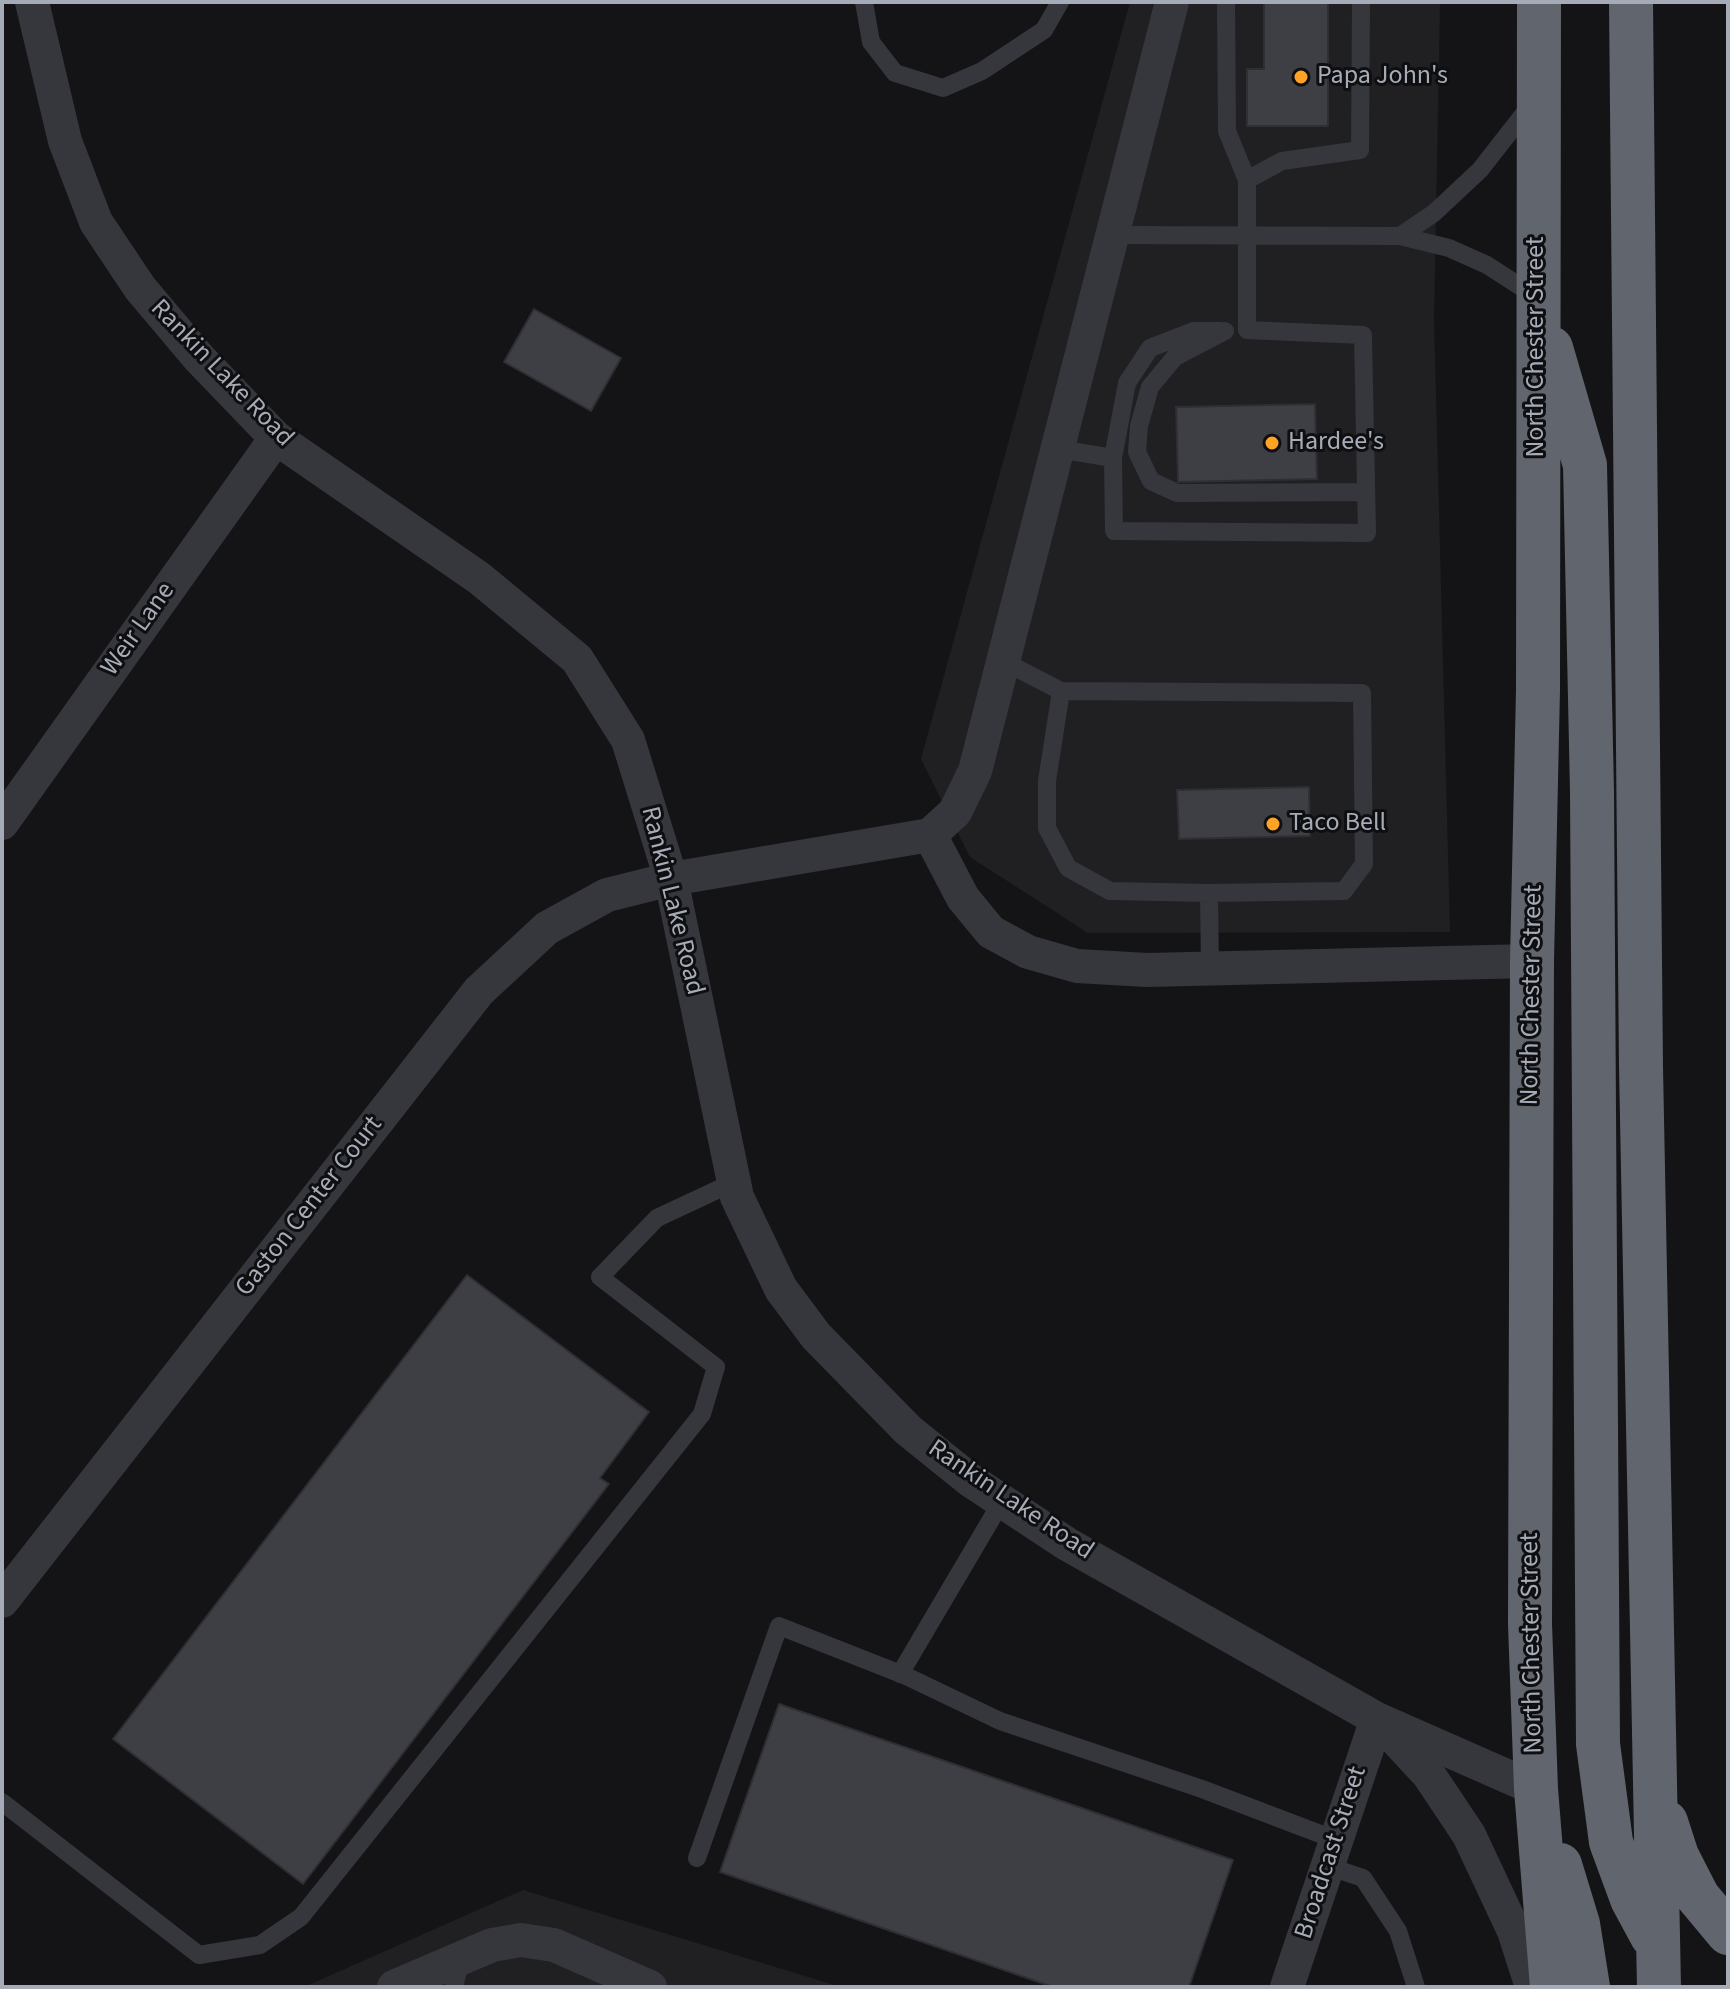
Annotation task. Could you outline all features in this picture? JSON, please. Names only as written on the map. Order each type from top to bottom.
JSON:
[{"type":"highway","name":"North Chester Street","points":[[1539,2],[1536,296],[1538,690],[1532,961],[1530,1624],[1536,1789],[1552,1987]]},
{"type":"highway","points":[[1631,2],[1641,1067],[1659,1967]]},
{"type":"highway","points":[[1536,296],[1585,465],[1592,792],[1598,1744],[1611,1842],[1632,1899],[1659,1967],[1688,1987]]},
{"type":"highway","points":[[1655,1761],[1667,1830],[1677,1856],[1698,1897],[1728,1933]]},
{"type":"highway","points":[[1536,1789],[1578,1924],[1588,1987]]},
{"type":"street","name":"Rankin Lake Road","points":[[32,2],[65,141],[96,222],[149,300],[199,358],[276,438],[479,578],[577,659],[628,740],[671,879],[737,1197],[781,1289],[816,1336],[908,1430],[1002,1501],[1067,1544],[1377,1719],[1536,1789]]},
{"type":"street","points":[[1172,2],[975,771],[955,812],[930,835],[963,898],[991,932],[1028,952],[1077,966],[1210,969],[1532,961]]},
{"type":"street","name":"Weir Lane","points":[[2,823],[276,438]]},
{"type":"street","name":"Gaston Center Court","points":[[2,1601],[479,991],[547,928],[607,895],[671,879],[930,835]]},
{"type":"street","name":"Rankin Lake Road","points":[[1377,1719],[1429,1775],[1469,1835],[1514,1931],[1532,1987]]},
{"type":"street","name":"Broadcast Street","points":[[1287,1987],[1377,1719]]},
{"type":"street","points":[[394,1987],[457,1973],[492,1945],[521,1940],[543,1943],[650,1987]]},
{"type":"lane","points":[[864,2],[871,42],[895,73],[943,88],[982,71],[1044,30],[1060,2]]},
{"type":"lane","points":[[1226,2],[1227,131],[1247,180],[1250,234],[1247,330]]},
{"type":"lane","points":[[1247,180],[1282,161],[1360,150],[1361,2]]},
{"type":"lane","points":[[1400,236],[1434,213],[1480,170],[1538,97]]},
{"type":"lane","points":[[1112,235],[1400,236],[1449,248],[1487,265],[1536,296]]},
{"type":"lane","points":[[1247,330],[1363,335],[1367,533],[1114,531],[1113,458],[1127,383],[1150,348],[1194,331],[1247,330]]},
{"type":"lane","points":[[1225,331],[1175,357],[1150,387],[1139,426],[1137,452],[1151,481],[1177,493],[1366,492]]},
{"type":"lane","points":[[1058,449],[1113,458]]},
{"type":"lane","points":[[1003,661],[1061,691],[1362,693],[1364,864],[1344,891],[1209,893],[1110,891],[1068,868],[1047,828],[1047,781],[1061,691]]},
{"type":"lane","points":[[1209,893],[1210,969]]},
{"type":"lane","points":[[2,1802],[199,1955],[260,1945],[301,1917],[702,1414],[716,1367],[600,1277],[657,1218],[734,1182]]},
{"type":"lane","points":[[900,1674],[1002,1501]]},
{"type":"lane","points":[[697,1858],[779,1626],[900,1674],[1000,1721],[1202,1789],[1332,1853],[1363,1878],[1398,1931],[1416,1987]]},
{"type":"shaded area","points":[[1130,2],[1440,2],[1434,320],[1450,932],[1088,933],[970,857],[921,759]]},
{"type":"shaded area","points":[[523,1890],[841,1987],[304,1987]]},
{"type":"building","points":[[1264,2],[1328,2],[1328,126],[1247,126],[1247,69],[1264,69]]},
{"type":"building","points":[[534,309],[621,358],[591,411],[504,362]]},
{"type":"building","points":[[1315,404],[1317,479],[1178,482],[1176,407]]},
{"type":"building","points":[[1309,787],[1310,836],[1179,839],[1177,790]]},
{"type":"building","points":[[467,1275],[649,1412],[600,1478],[609,1484],[303,1884],[113,1739]]},
{"type":"building","points":[[779,1704],[1233,1860],[1189,1987],[1053,1987],[720,1872]]},
{"type":"place","name":"Papa John's","points":[[1301,77]]},
{"type":"place","name":"Hardee's","points":[[1272,443]]},
{"type":"place","name":"Taco Bell","points":[[1273,824]]}]
